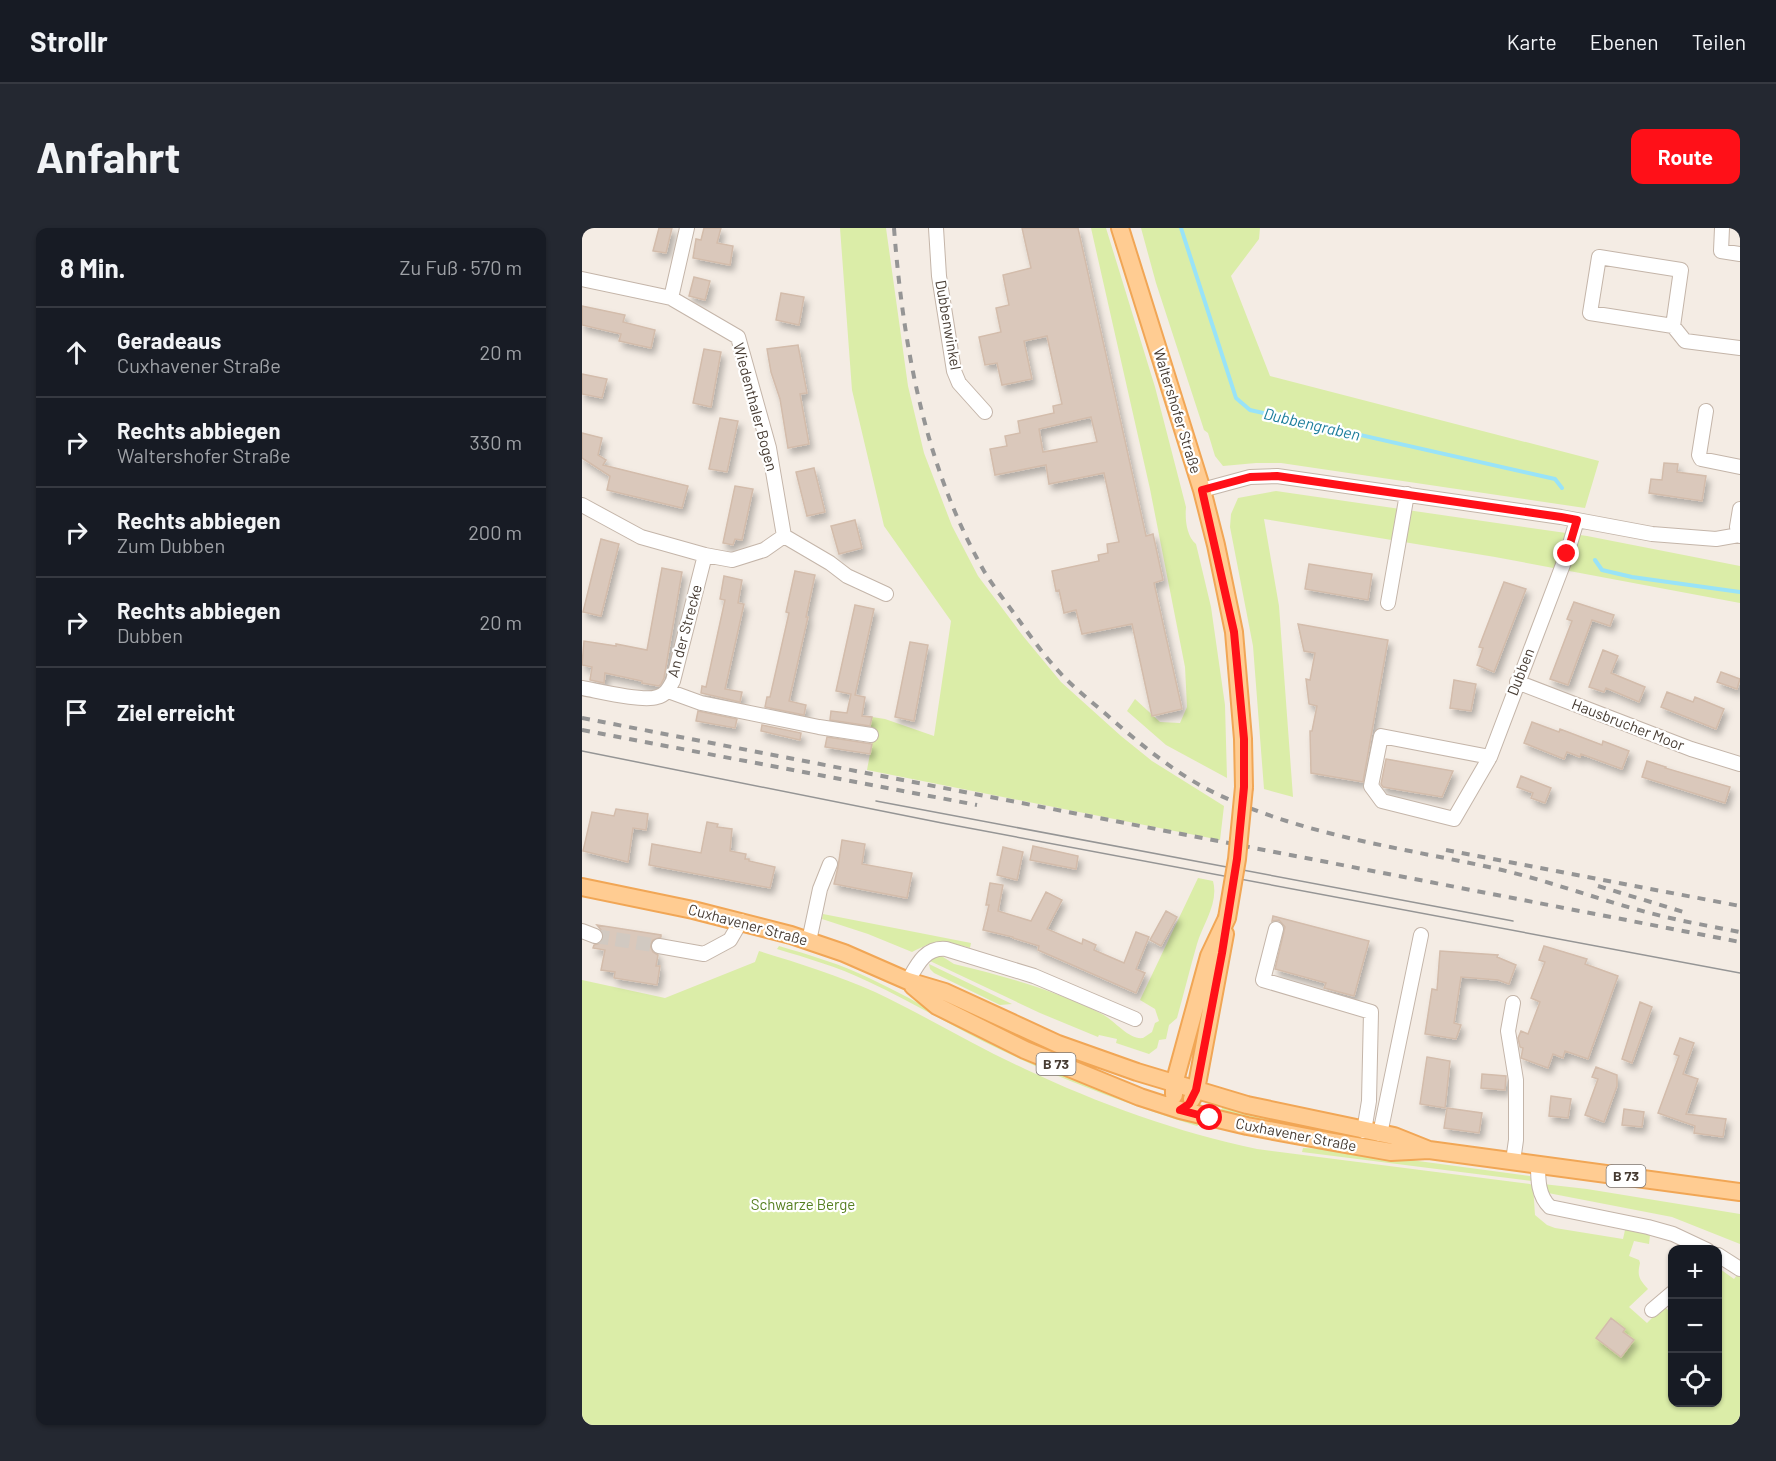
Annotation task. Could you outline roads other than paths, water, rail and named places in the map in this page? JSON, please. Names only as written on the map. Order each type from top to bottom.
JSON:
[{"type":"main road","name":"Waltershofer Straße","points":[[1120,228],[1202,490],[1234,632],[1244,739],[1244,787],[1237,859],[1196,1090]]},
{"type":"main road","name":"Cuxhavener Straße","points":[[582,887],[741,921],[809,941],[866,962],[908,981],[945,992],[1058,1044],[1174,1084],[1295,1116],[1394,1136],[1429,1150]]},
{"type":"main road","name":"Waltershofer Straße","points":[[1174,1084],[1209,956],[1227,918]]},
{"type":"main road","name":"Cuxhavener Straße","points":[[908,981],[937,1006],[1025,1050],[1112,1087],[1180,1110],[1247,1126],[1392,1152],[1429,1150],[1740,1192]]},
{"type":"main road","points":[[1174,1084],[1175,1100],[1180,1110],[1189,1104],[1196,1090]]},
{"type":"street","points":[[671,298],[687,228]]},
{"type":"street","name":"Dubbenwinkel","points":[[936,228],[939,276],[954,371],[963,389],[985,412]]},
{"type":"street","points":[[1722,228],[1721,251],[1740,254]]},
{"type":"street","points":[[1673,326],[1590,313],[1599,257],[1681,270],[1673,326],[1684,341],[1740,348]]},
{"type":"street","name":"Wiedenthaler Bogen","points":[[582,279],[671,298],[738,337],[769,448],[784,536]]},
{"type":"street","points":[[1706,411],[1699,455],[1701,459],[1740,467]]},
{"type":"street","points":[[1202,490],[1243,478],[1267,475],[1577,520],[1652,534],[1716,539],[1739,535],[1737,527],[1740,509]]},
{"type":"street","points":[[1388,603],[1407,494]]},
{"type":"street","points":[[582,505],[642,537],[705,555],[732,560],[764,550],[784,536],[830,563],[847,576],[886,594]]},
{"type":"street","name":"Dubben","points":[[1490,757],[1381,736],[1371,786],[1382,801],[1454,819],[1490,757],[1567,554],[1577,520]]},
{"type":"street","name":"An der Strecke","points":[[582,688],[645,698],[658,698],[668,691],[673,681],[705,555]]},
{"type":"street","name":"Hausbrucher Moor","points":[[1517,682],[1691,749],[1740,764]]},
{"type":"street","points":[[668,691],[701,703],[871,735]]},
{"type":"street","points":[[809,941],[820,889],[830,864]]},
{"type":"street","points":[[659,946],[704,954],[730,940],[741,921]]},
{"type":"street","points":[[1276,929],[1263,980],[1371,1012],[1368,1101],[1372,1132]]},
{"type":"street","points":[[1372,1132],[1421,935]]},
{"type":"street","points":[[908,981],[925,955],[934,950],[946,949],[1034,976],[1135,1019]]},
{"type":"street","points":[[1513,1161],[1516,1140],[1516,1080],[1508,1031],[1514,1003]]},
{"type":"street","points":[[1538,1164],[1538,1182],[1545,1203],[1550,1207],[1648,1227],[1673,1234],[1696,1245]]},
{"type":"street","points":[[1722,1258],[1740,1269]]},
{"type":"street","points":[[1653,1310],[1668,1297]]},
{"type":"waterway","name":"Dubbengraben","points":[[1181,228],[1236,398],[1250,410],[1555,479],[1562,488]]},
{"type":"waterway","name":"Dubbengraben","points":[[1595,560],[1602,570],[1632,577],[1740,592]]},
{"type":"tunnel","points":[[595,936],[659,946]]},
{"type":"tram line","points":[[582,751],[942,823],[1740,973]]},
{"type":"tram line","points":[[876,801],[1513,921]]},
{"type":"railway","points":[[894,228],[904,317],[920,405],[946,490],[964,531],[984,571],[999,594],[1059,672],[1132,737],[1173,768],[1202,786],[1251,809],[1286,821],[1357,840],[1502,870],[1661,916],[1740,932]]},
{"type":"railway","points":[[582,718],[1740,942]]},
{"type":"railway","points":[[582,730],[977,805]]},
{"type":"railway","points":[[1446,850],[1740,906]]},
{"type":"railway","points":[[1598,886],[1687,913]]},
{"type":"park label","name":"Schwarze Berge","points":[[803,1205]]}]
